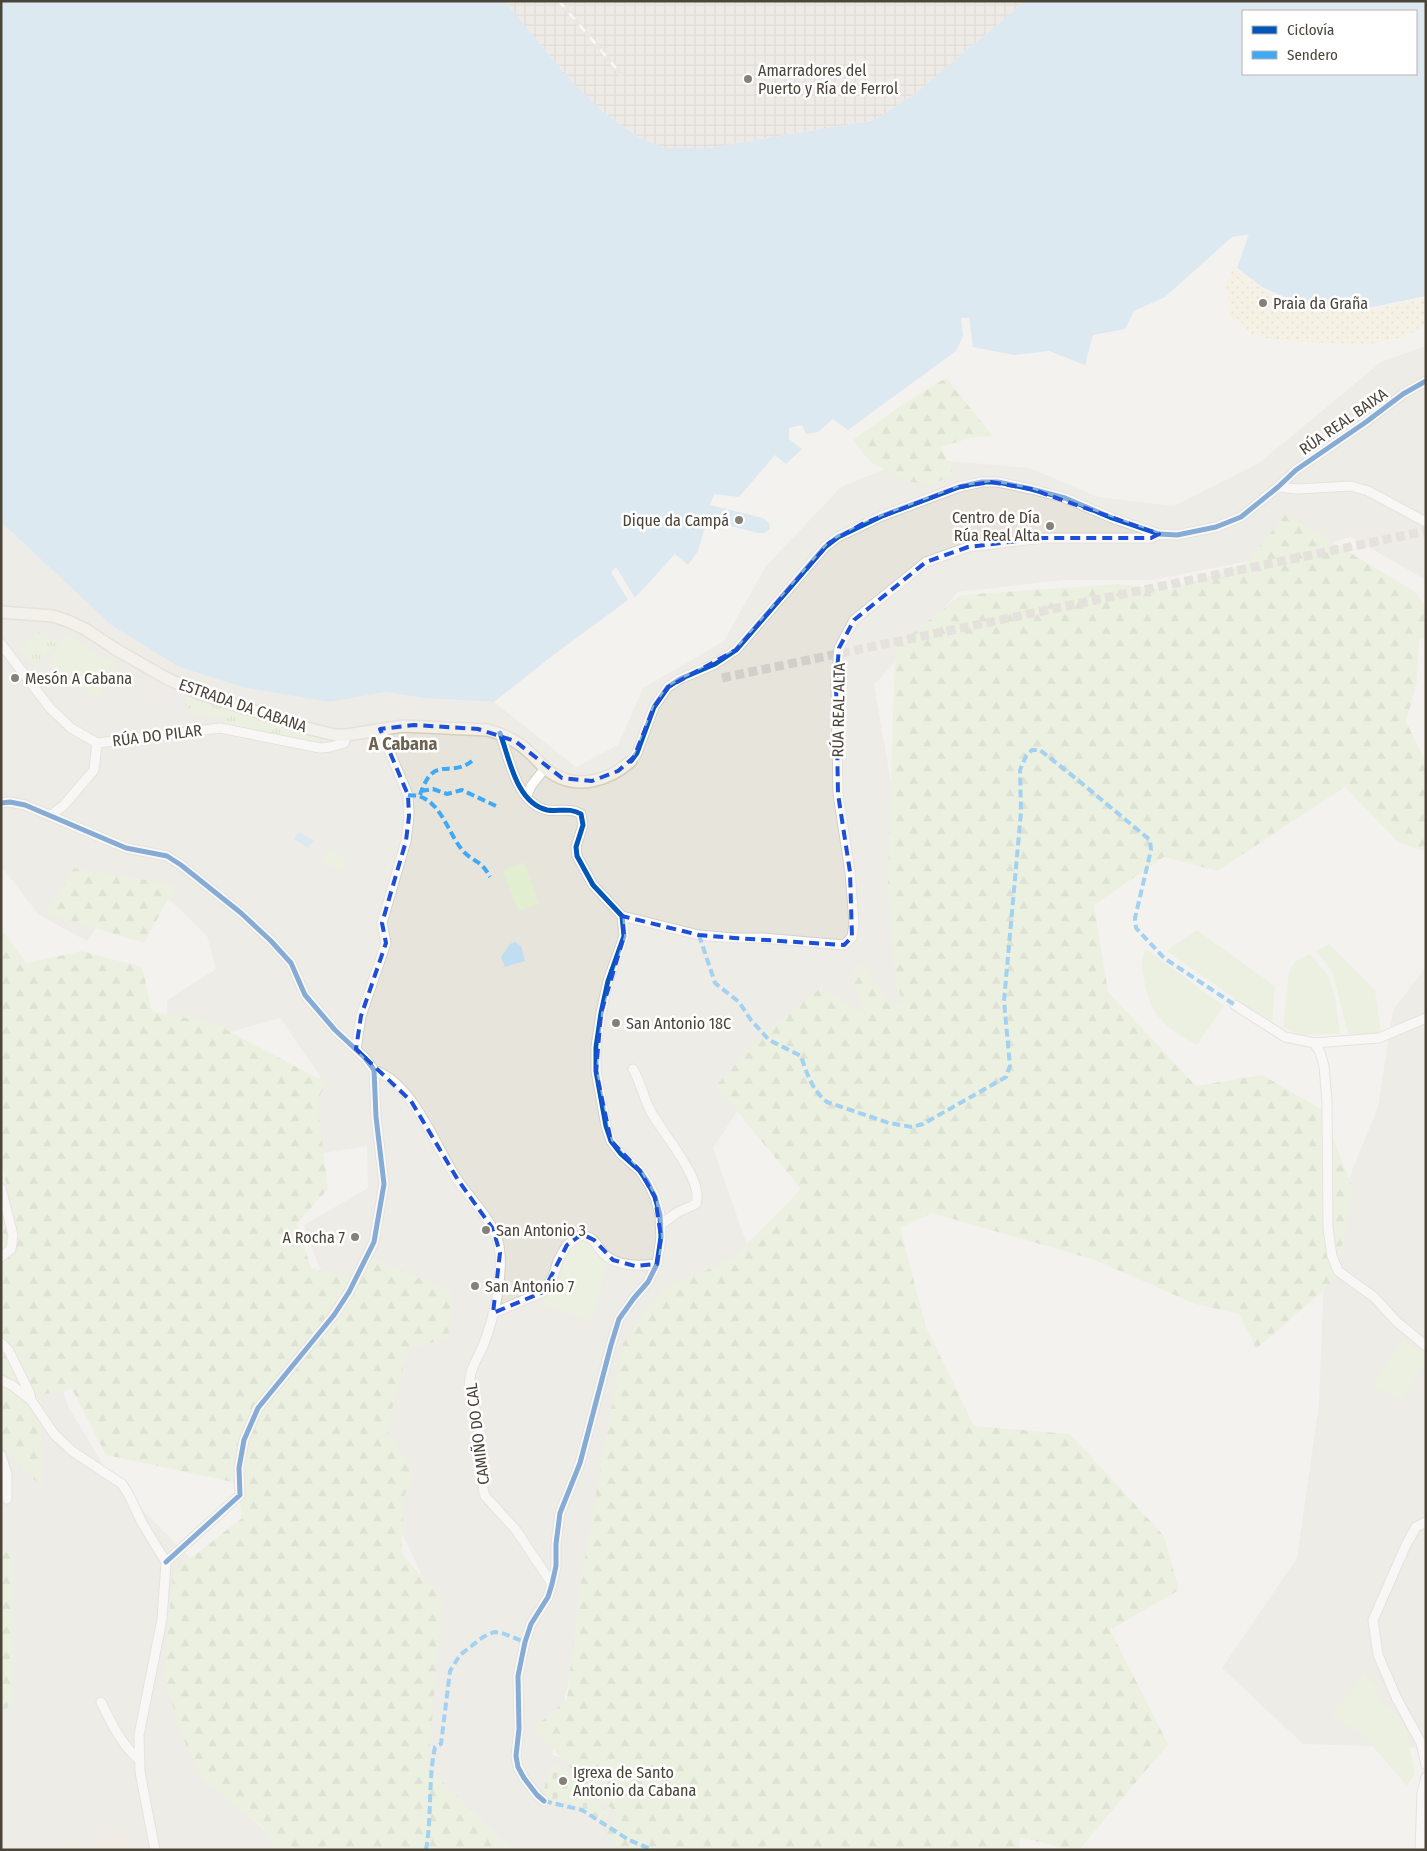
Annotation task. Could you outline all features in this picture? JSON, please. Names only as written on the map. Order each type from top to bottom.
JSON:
[{"type":"main road","name":"ESTRADA DA CABANA","points":[[1,612],[53,616],[68,621],[85,629],[143,666],[198,693],[310,729],[335,735],[347,735],[414,725],[478,728],[500,733]]},
{"type":"main road","points":[[500,733],[524,748],[553,774],[570,780],[592,781],[608,777],[631,761]]},
{"type":"street","name":"RÚA REAL BAIXA","points":[[1278,487],[1296,470],[1403,394],[1426,381]]},
{"type":"street","points":[[631,761],[637,753],[654,707],[668,687],[680,678],[715,664],[736,650],[825,548],[838,537],[875,518],[959,487],[991,482],[1031,489],[1065,498],[1112,518],[1160,534]]},
{"type":"street","points":[[1278,487],[1350,486],[1368,491],[1426,522]]},
{"type":"street","name":"RÚA REAL ALTA","points":[[622,916],[699,935],[844,945],[852,938],[854,923],[850,872],[838,794],[836,682],[839,648],[854,620],[926,562],[968,547],[1043,538],[1151,538],[1160,534],[1177,535],[1216,527],[1241,517],[1278,487]]},
{"type":"street","name":"RÚA DO PILAR","points":[[1,644],[50,708],[71,728],[97,742],[220,728],[320,748],[344,743],[347,735]]},
{"type":"street","points":[[356,1050],[361,1016],[386,943],[382,923],[406,841],[409,816],[408,795],[380,729]]},
{"type":"street","points":[[500,733],[513,773],[527,796],[536,805],[547,810],[572,810],[581,814],[583,826],[576,847],[577,856],[593,886],[622,916],[624,936],[608,981],[601,1013],[596,1046],[596,1072],[608,1134],[621,1154],[640,1171],[648,1183],[655,1197],[661,1237],[657,1264],[648,1282],[619,1319],[610,1344],[580,1463],[560,1513],[556,1544],[556,1566],[552,1584],[548,1597],[531,1624],[525,1642],[518,1676],[519,1729],[516,1756],[518,1766],[524,1778],[544,1801]]},
{"type":"street","points":[[50,816],[64,805],[94,770],[97,742]]},
{"type":"street","points":[[527,796],[531,786],[545,768]]},
{"type":"street","name":"CAMIÑO DO CAL","points":[[1,803],[10,802],[25,805],[126,848],[167,856],[181,865],[241,913],[271,941],[291,963],[305,994],[335,1030],[374,1070],[381,1072],[398,1085],[411,1100],[458,1180],[493,1229],[498,1241],[500,1272],[493,1314],[483,1347],[472,1367],[469,1379],[470,1391],[479,1424],[483,1489],[485,1496],[516,1530],[552,1584]]},
{"type":"street","points":[[1235,1004],[1285,1037],[1314,1043],[1379,1038],[1426,1018]]},
{"type":"street","points":[[1314,1043],[1320,1052],[1324,1066],[1327,1102],[1328,1228],[1332,1256],[1338,1271],[1374,1297],[1396,1322],[1426,1346]]},
{"type":"street","points":[[633,1068],[650,1110],[681,1156],[694,1183],[697,1196],[696,1204],[678,1212],[660,1225]]},
{"type":"street","points":[[166,1562],[240,1495],[239,1468],[244,1440],[258,1408],[334,1315],[349,1292],[374,1242],[384,1184],[376,1117],[374,1070]]},
{"type":"street","points":[[1,1188],[13,1236],[11,1249],[1,1257]]},
{"type":"street","points":[[493,1314],[542,1292],[552,1277],[567,1245],[581,1234],[594,1240],[604,1254],[613,1260],[635,1266],[657,1264]]},
{"type":"street","points":[[1,1343],[8,1352],[32,1400],[54,1434],[72,1451],[122,1484],[142,1523],[166,1562],[162,1619],[139,1735],[140,1772],[155,1850]]},
{"type":"street","points":[[1,1380],[18,1389],[32,1400]]},
{"type":"street","points":[[1,1455],[7,1474],[7,1500]]},
{"type":"street","points":[[1425,1758],[1421,1743],[1378,1655],[1373,1620],[1406,1545],[1416,1528],[1426,1522]]},
{"type":"street","points":[[101,1702],[116,1734],[128,1750],[140,1760]]},
{"type":"street","points":[[1420,1850],[1422,1793],[1426,1777]]},
{"type":"highlighted area","points":[[991,482],[1031,489],[1159,534],[1151,538],[1043,538],[968,547],[926,562],[854,620],[839,648],[836,682],[838,794],[850,872],[852,937],[844,945],[699,935],[622,916],[624,936],[601,1013],[596,1071],[611,1141],[640,1171],[655,1197],[661,1237],[657,1264],[635,1266],[613,1260],[594,1240],[582,1234],[567,1245],[543,1292],[493,1313],[500,1253],[493,1229],[458,1180],[411,1101],[356,1049],[361,1016],[386,943],[382,923],[406,841],[409,816],[408,795],[380,729],[414,725],[478,729],[515,741],[562,778],[592,781],[618,771],[634,757],[654,707],[668,687],[736,650],[829,543],[862,524],[959,487]]},
{"type":"shaded area","points":[[504,1],[1025,1],[917,92],[875,120],[709,148],[665,148],[639,138],[603,112],[572,82]]},
{"type":"shaded area","points":[[1426,346],[1426,580],[1351,537],[1294,552],[1152,580],[1063,580],[958,592],[874,685],[893,793],[928,1075],[796,1023],[713,1148],[755,1267],[583,1619],[552,1755],[695,1792],[760,1850],[403,1850],[428,1590],[399,1526],[357,1342],[318,1264],[304,1225],[368,1188],[367,1146],[305,1156],[297,1098],[321,1077],[280,1018],[198,1041],[168,1043],[167,1000],[216,969],[207,936],[171,901],[122,888],[87,941],[39,915],[1,866],[1,522],[111,625],[179,667],[246,688],[329,702],[386,692],[423,698],[494,702],[576,767],[618,745],[643,688],[724,641],[766,566],[841,487],[913,458],[1030,468],[1098,497],[1174,506],[1259,463],[1381,362]]},
{"type":"shaded area","points":[[140,670],[191,694],[184,702],[160,703],[152,698],[159,686],[138,674]]},
{"type":"shaded area","points":[[1426,967],[1426,1748],[1303,1744],[1222,1668],[1297,1558],[1319,1404],[1324,1277],[1351,1173],[1378,1107],[1393,1010]]},
{"type":"shaded area","points":[[1,1211],[68,1406],[111,1478],[195,1563],[210,1774],[283,1850],[1,1850]]},
{"type":"shaded area","points":[[119,1831],[133,1850],[57,1850],[57,1846],[66,1840],[77,1847],[83,1848],[99,1843]]},
{"type":"green space","points":[[946,378],[993,436],[970,438],[941,447],[954,474],[933,484],[912,482],[871,463],[853,440],[902,405]]},
{"type":"green space","points":[[1286,514],[1415,592],[1426,607],[1426,638],[1419,639],[1417,681],[1406,722],[1426,762],[1426,852],[1398,842],[1345,787],[1217,871],[1164,857],[1094,905],[1108,992],[1196,1086],[1262,1075],[1321,1109],[1353,1188],[1336,1279],[1256,1349],[1239,1314],[1195,1304],[1095,1260],[932,1213],[900,1228],[926,1327],[974,1426],[1070,1434],[1164,1536],[1179,1590],[1110,1630],[1168,1744],[1079,1850],[1071,1850],[1020,1837],[1019,1850],[621,1850],[606,1833],[618,1813],[601,1801],[534,1728],[567,1699],[582,1574],[623,1343],[662,1290],[733,1258],[801,1189],[716,1086],[760,1036],[822,987],[867,1017],[851,973],[863,964],[889,1004],[902,1002],[894,969],[888,883],[895,648],[960,595],[1118,584],[1169,590],[1245,564]]},
{"type":"green space","points":[[43,629],[57,644],[33,665],[20,650]]},
{"type":"green space","points":[[65,634],[117,666],[96,698],[48,664]]},
{"type":"green space","points":[[192,694],[337,739],[337,742],[320,745],[224,723],[222,717],[190,714],[185,702]]},
{"type":"green space","points":[[329,849],[347,860],[339,871],[321,859]]},
{"type":"green space","points":[[524,862],[539,904],[518,911],[503,870]]},
{"type":"green space","points":[[74,868],[176,885],[144,943],[46,913]]},
{"type":"green space","points":[[1197,930],[1275,986],[1272,1024],[1166,951]]},
{"type":"green space","points":[[1,933],[5,934],[26,963],[82,951],[142,967],[152,1011],[215,1024],[327,1083],[317,1100],[328,1189],[297,1223],[311,1268],[346,1278],[373,1259],[452,1291],[448,1338],[409,1349],[398,1383],[387,1431],[414,1475],[403,1498],[402,1554],[442,1600],[428,1768],[514,1850],[277,1850],[261,1825],[203,1780],[186,1745],[164,1679],[173,1572],[242,1518],[237,1483],[106,1455],[72,1389],[41,1395],[42,1488],[1,1444],[1,1207],[9,1199],[1,1158]]},
{"type":"green space","points":[[1329,944],[1375,990],[1381,1032],[1367,1035],[1348,1034],[1332,971],[1316,951]]},
{"type":"green space","points":[[1146,949],[1224,1006],[1197,1045],[1168,1027],[1161,1020],[1150,1002],[1142,960]]},
{"type":"green space","points":[[1310,954],[1328,975],[1335,997],[1340,1034],[1299,1035],[1283,1027],[1289,971],[1294,962]]},
{"type":"green space","points":[[580,1239],[588,1239],[607,1262],[592,1320],[543,1306],[545,1290],[569,1248]]},
{"type":"green space","points":[[1402,1340],[1426,1356],[1426,1362],[1400,1401],[1373,1384]]},
{"type":"green space","points":[[1,1549],[14,1553],[14,1696],[1,1719]]},
{"type":"green space","points":[[1364,1673],[1377,1688],[1377,1699],[1399,1717],[1408,1736],[1415,1774],[1407,1786],[1362,1734],[1331,1715],[1352,1692]]},
{"type":"green space","points":[[556,1764],[584,1783],[609,1814],[604,1822],[582,1807],[546,1799],[543,1793],[549,1772]]},
{"type":"sand","name":"Praia da Graña","points":[[1232,266],[1266,291],[1289,301],[1315,308],[1341,311],[1366,310],[1426,297],[1426,326],[1403,337],[1370,344],[1274,340],[1251,334],[1230,317],[1226,280],[1230,278]]},
{"type":"water","points":[[1,1],[504,1],[572,82],[603,112],[639,138],[665,148],[709,148],[875,120],[917,92],[1025,1],[1426,1],[1426,296],[1363,309],[1329,308],[1294,301],[1262,287],[1237,268],[1249,234],[1232,237],[1165,297],[1134,311],[1125,329],[1093,335],[1085,365],[1049,351],[1014,355],[973,347],[969,318],[961,318],[963,336],[956,351],[848,430],[833,419],[818,432],[806,434],[802,425],[789,428],[789,439],[802,449],[786,464],[775,455],[739,497],[714,494],[710,505],[763,518],[769,523],[770,529],[764,533],[758,533],[707,520],[698,551],[688,565],[675,554],[635,598],[616,567],[611,572],[628,600],[494,702],[423,698],[386,692],[329,702],[246,688],[179,667],[111,625],[1,522]]},
{"type":"water","points":[[299,832],[314,840],[308,848],[294,839]]},
{"type":"water","points":[[515,942],[521,946],[525,961],[505,967],[501,957],[510,944]]},
{"type":"tunnel","points":[[722,678],[1426,531]]},
{"type":"railway","points":[[559,1],[621,74]]},
{"type":"marked path","points":[[699,935],[715,983],[739,1002],[751,1020],[769,1040],[801,1056],[814,1087],[827,1102],[889,1123],[912,1127],[923,1124],[1006,1077],[1010,1066],[1004,1001],[1021,812],[1020,770],[1026,756],[1032,750],[1040,750],[1150,840],[1151,850],[1135,918],[1136,928],[1164,958],[1235,1005]]},
{"type":"marked path","points":[[420,795],[425,782],[437,771],[464,766],[472,761]]},
{"type":"marked path","points":[[421,791],[433,789],[447,794],[462,790],[496,806]]},
{"type":"marked path","points":[[408,795],[419,796],[434,806],[459,846],[481,865],[490,877]]},
{"type":"marked path","points":[[426,1850],[433,1760],[435,1747],[441,1744],[450,1671],[460,1655],[483,1637],[494,1632],[502,1633],[525,1642]]},
{"type":"marked path","points":[[544,1801],[582,1810],[629,1840],[653,1850]]},
{"type":"cycle path","points":[[631,761],[637,753],[654,707],[668,687],[680,679],[715,664],[736,650],[825,547],[838,537],[882,516],[959,487],[982,482],[998,482],[1065,498],[1112,518],[1159,534],[1177,535],[1216,527],[1241,517],[1296,470],[1403,394],[1426,381]]},
{"type":"cycle path","points":[[500,733],[515,778],[528,798],[536,806],[547,810],[568,810],[581,814],[583,825],[576,847],[577,856],[593,885],[622,916],[624,936],[608,981],[601,1013],[596,1047],[596,1071],[606,1126],[611,1141],[621,1154],[640,1171],[648,1183],[655,1197],[660,1215],[661,1237],[657,1264],[648,1282],[619,1319],[580,1463],[560,1513],[556,1544],[556,1566],[552,1584],[548,1597],[531,1624],[525,1642],[518,1676],[519,1729],[516,1756],[518,1767],[524,1778],[544,1801]]},
{"type":"cycle path","points":[[1,803],[10,802],[25,805],[126,848],[167,856],[181,865],[241,913],[271,941],[291,963],[305,995],[335,1030],[365,1058],[374,1070],[376,1117],[384,1184],[374,1242],[349,1292],[334,1315],[258,1408],[244,1440],[239,1468],[240,1495],[166,1562]]},
{"type":"place","name":"Amarradores del Puerto y Ría de Ferrol","points":[[748,79]]},
{"type":"place","name":"Praia da Graña","points":[[1263,303]]},
{"type":"place","name":"Dique da Campá","points":[[739,520]]},
{"type":"place","name":"Centro de Día Rúa Real Alta","points":[[1050,526]]},
{"type":"place","name":"Mesón A Cabana","points":[[15,678]]},
{"type":"place","name":"San Antonio 18C","points":[[616,1023]]},
{"type":"place","name":"San Antonio 3","points":[[486,1230]]},
{"type":"place","name":"A Rocha 7","points":[[355,1237]]},
{"type":"place","name":"San Antonio 7","points":[[475,1286]]},
{"type":"place","name":"Igrexa de Santo Antonio da Cabana","points":[[563,1781]]},
{"type":"district","name":"A Cabana","points":[[403,744]]}]
